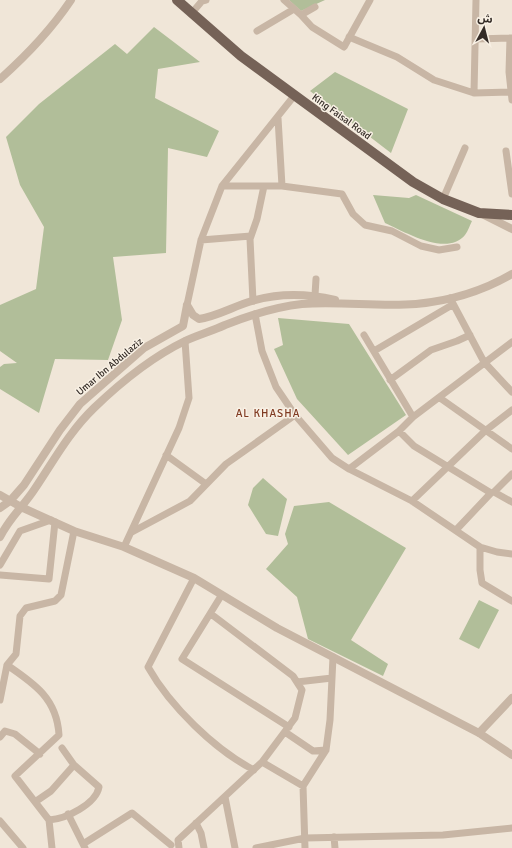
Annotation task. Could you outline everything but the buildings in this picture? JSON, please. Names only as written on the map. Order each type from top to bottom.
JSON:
[{"type":"main road","name":"King Faisal Road","points":[[177,0],[191,14],[241,56],[413,182],[443,199],[479,212],[512,215]]},
{"type":"street","points":[[0,79],[24,57],[57,22],[72,0]]},
{"type":"street","points":[[191,14],[202,1],[206,0]]},
{"type":"street","points":[[284,0],[312,27],[344,47],[370,0]]},
{"type":"street","points":[[474,93],[473,72],[476,39],[476,0]]},
{"type":"street","points":[[301,15],[315,7]]},
{"type":"street","points":[[257,31],[294,9]]},
{"type":"street","points":[[349,36],[397,57],[434,80],[474,93],[511,92]]},
{"type":"street","points":[[476,39],[511,38],[512,100]]},
{"type":"street","points":[[294,96],[278,118],[222,186],[201,240],[187,305],[193,315],[199,319],[216,315],[253,301],[283,296],[315,295],[346,303]]},
{"type":"street","points":[[278,118],[282,186]]},
{"type":"street","points":[[443,199],[465,148]]},
{"type":"street","points":[[506,151],[512,194]]},
{"type":"street","points":[[222,186],[282,186],[342,194],[353,214],[365,225],[392,231],[422,246],[439,250],[457,247]]},
{"type":"street","points":[[253,301],[251,236],[258,219],[264,186]]},
{"type":"street","points":[[479,212],[512,229]]},
{"type":"street","points":[[201,240],[251,236]]},
{"type":"street","points":[[374,351],[451,302],[512,274]]},
{"type":"street","points":[[315,295],[316,279]]},
{"type":"street","points":[[0,537],[13,515],[33,492],[72,432],[93,408],[151,361],[185,341],[255,314],[302,304],[416,304],[451,302]]},
{"type":"street","points":[[451,302],[470,334],[484,362],[512,392]]},
{"type":"street","name":"Umar Ibn Abdulaziz","points":[[0,508],[10,501],[24,485],[60,430],[80,404],[144,348],[183,326],[187,305]]},
{"type":"street","points":[[255,314],[262,351],[276,387],[295,415],[332,458],[349,469],[412,501],[480,547],[497,552],[512,554]]},
{"type":"street","points":[[390,380],[431,350],[457,341],[470,334]]},
{"type":"street","points":[[364,335],[413,417]]},
{"type":"street","points":[[124,547],[179,428],[189,398],[185,341]]},
{"type":"street","points":[[349,469],[399,431],[413,417],[512,342]]},
{"type":"street","points":[[440,398],[512,449]]},
{"type":"street","points":[[412,501],[485,431],[512,410]]},
{"type":"street","points":[[132,532],[190,501],[226,464],[295,415]]},
{"type":"street","points":[[399,431],[414,446],[447,467],[492,493],[512,502]]},
{"type":"street","points":[[166,455],[206,484]]},
{"type":"street","points":[[456,530],[512,474]]},
{"type":"street","points":[[0,495],[21,507],[74,531],[124,547],[194,578],[221,596],[479,734],[512,755]]},
{"type":"street","points":[[0,565],[20,531],[53,521]]},
{"type":"street","points":[[0,575],[49,579],[53,521]]},
{"type":"street","points":[[0,700],[7,665],[16,654],[20,616],[26,608],[55,601],[60,596],[74,531]]},
{"type":"street","points":[[480,547],[480,570],[482,583],[512,601]]},
{"type":"street","points":[[194,578],[148,667],[155,680],[179,708],[211,740],[241,763],[254,770]]},
{"type":"street","points":[[221,596],[182,659],[287,729],[313,751],[326,750]]},
{"type":"street","points":[[68,814],[84,846],[132,813],[170,847],[262,762],[295,718],[302,690],[293,676],[211,614]]},
{"type":"street","points":[[305,848],[303,786],[326,750],[330,720],[333,657]]},
{"type":"street","points":[[7,665],[37,686],[52,707],[58,723],[59,735],[15,776],[49,820],[50,847]]},
{"type":"street","points":[[297,682],[332,678]]},
{"type":"street","points":[[479,734],[511,701]]},
{"type":"street","points":[[0,737],[5,731],[15,734],[40,754]]},
{"type":"street","points":[[49,820],[57,819],[86,805],[98,793],[99,787],[74,766],[62,748]]},
{"type":"street","points":[[262,762],[303,786]]},
{"type":"street","points":[[35,802],[51,791],[74,766]]},
{"type":"street","points":[[225,797],[235,848]]},
{"type":"street","points":[[0,821],[23,848]]},
{"type":"street","points":[[196,823],[201,834],[204,848]]},
{"type":"street","points":[[256,848],[305,838],[443,836],[512,828]]},
{"type":"street","points":[[334,837],[335,848]]},
{"type":"street","points":[[178,840],[179,848]]},
{"type":"green space","points":[[289,0],[325,0],[301,11]]},
{"type":"green space","points":[[154,27],[200,62],[158,69],[155,98],[219,131],[207,157],[168,148],[166,253],[113,257],[122,320],[108,360],[55,359],[39,413],[0,389],[0,367],[4,364],[17,363],[0,351],[0,305],[36,289],[44,227],[20,185],[6,137],[39,104],[115,44],[127,54]]},
{"type":"green space","points":[[335,72],[408,109],[391,153],[310,91]]},
{"type":"green space","points":[[373,195],[409,198],[416,195],[472,221],[465,235],[457,241],[448,244],[426,241],[385,223]]},
{"type":"green space","points":[[278,318],[349,324],[406,415],[348,455],[297,399],[274,349],[283,345]]},
{"type":"green space","points":[[263,478],[287,499],[278,536],[266,534],[248,505],[253,488]]},
{"type":"green space","points":[[329,502],[406,548],[351,640],[388,664],[383,676],[308,639],[297,597],[266,569],[288,544],[285,534],[294,506]]},
{"type":"green space","points":[[479,600],[499,610],[479,649],[459,639]]},
{"type":"district","name":"AL KHASHA","points":[[268,413]]}]
